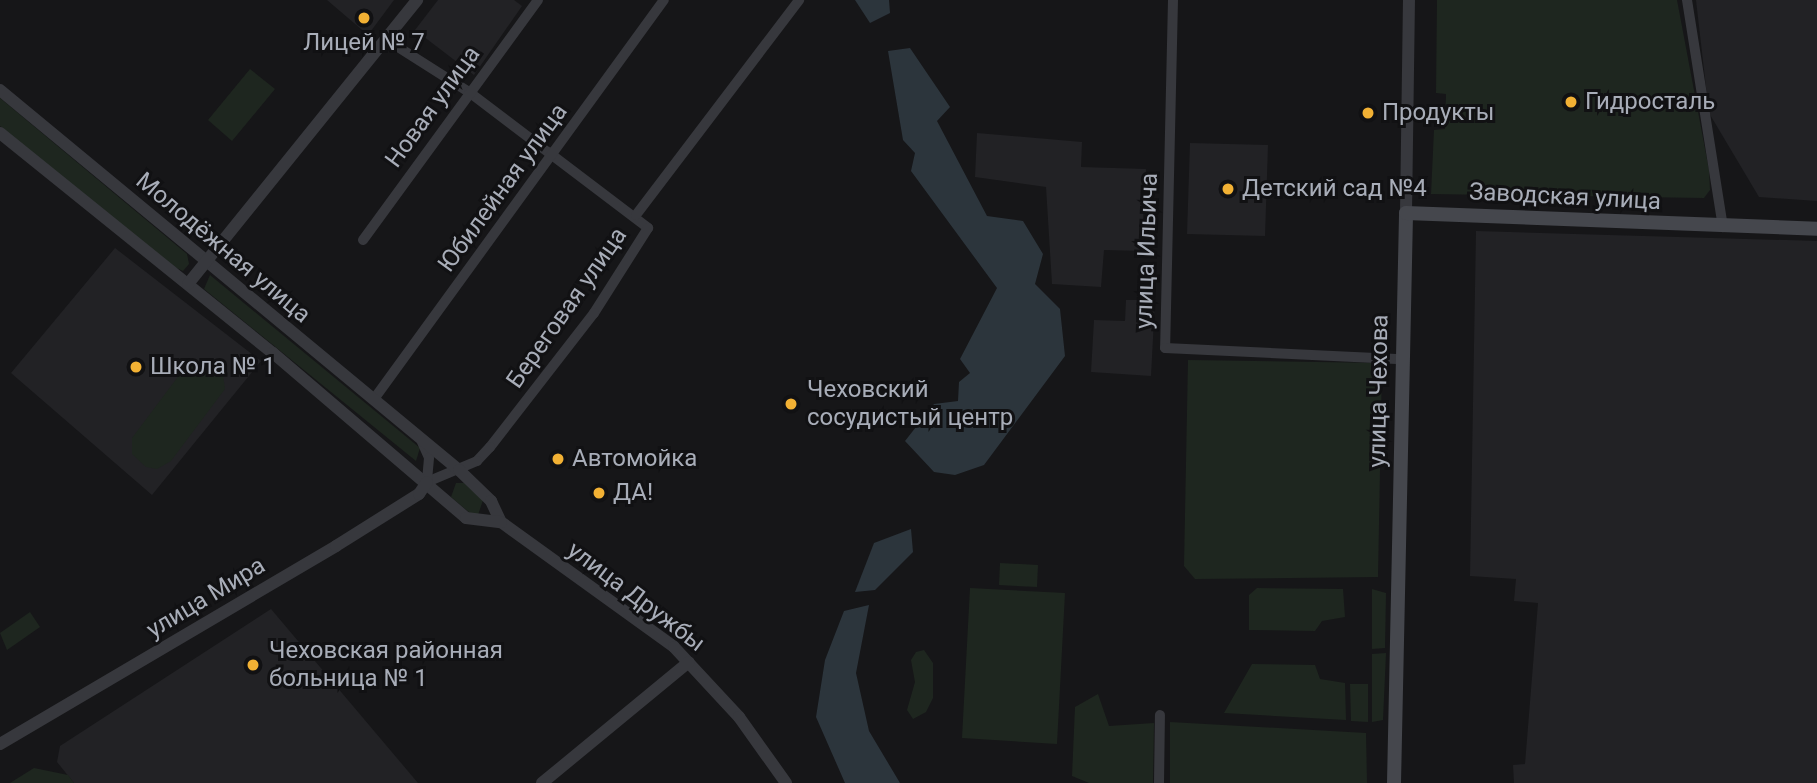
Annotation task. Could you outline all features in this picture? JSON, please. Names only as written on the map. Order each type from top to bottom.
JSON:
[{"type":"main road","name":"улица Чехова","points":[[1394,783],[1406,213]]},
{"type":"main road","name":"Заводская улица","points":[[1406,213],[1817,229]]},
{"type":"street","points":[[188,284],[417,0]]},
{"type":"street","name":"Новая улица","points":[[363,240],[538,0]]},
{"type":"street","name":"Юбилейная улица","points":[[374,399],[554,155],[664,0]]},
{"type":"street","name":"Береговая улица","points":[[426,482],[477,461],[490,447],[593,313],[648,228],[636,215],[799,0]]},
{"type":"street","name":"улица Ильича","points":[[1173,0],[1165,348],[1402,359]]},
{"type":"street","name":"улица Чехова","points":[[1406,213],[1409,0]]},
{"type":"street","points":[[1688,0],[1723,227]]},
{"type":"street","points":[[387,40],[469,92],[636,215]]},
{"type":"street","name":"Молодёжная улица","points":[[0,90],[459,470]]},
{"type":"street","name":"Молодёжная улица","points":[[0,132],[426,482]]},
{"type":"street","points":[[405,464],[424,460],[422,442]]},
{"type":"street","points":[[422,442],[426,482]]},
{"type":"street","name":"улица Дружбы","points":[[459,470],[491,501],[500,522]]},
{"type":"street","name":"улица Дружбы","points":[[426,482],[466,518],[500,522],[689,662],[739,717],[786,783]]},
{"type":"street","name":"улица Мира","points":[[0,744],[336,546],[419,494],[426,482]]},
{"type":"street","points":[[542,783],[689,662]]},
{"type":"street","points":[[1159,783],[1160,715]]},
{"type":"shaded area","name":"Лицей № 7","points":[[327,0],[394,0],[368,35]]},
{"type":"shaded area","points":[[438,0],[514,0],[522,6],[474,75],[415,30]]},
{"type":"shaded area","points":[[855,0],[889,0],[890,13],[870,23]]},
{"type":"shaded area","name":"Гидросталь","points":[[1437,0],[1677,0],[1709,170],[1710,190],[1704,198],[1431,194],[1434,130],[1445,129],[1446,94],[1436,93]]},
{"type":"shaded area","points":[[1696,0],[1817,0],[1817,201],[1759,197],[1709,113]]},
{"type":"shaded area","points":[[910,48],[950,107],[937,121],[987,216],[1023,221],[1043,254],[1035,284],[1060,309],[1065,356],[984,465],[955,475],[934,472],[905,441],[934,404],[958,401],[959,382],[970,373],[960,359],[997,288],[911,171],[915,153],[903,140],[888,51]]},
{"type":"shaded area","points":[[250,69],[275,89],[232,141],[208,120]]},
{"type":"shaded area","points":[[0,98],[187,254],[189,264],[183,271],[170,265],[0,126]]},
{"type":"shaded area","points":[[977,133],[1082,142],[1081,167],[1146,169],[1142,237],[1145,251],[1104,250],[1101,287],[1052,284],[1046,187],[975,177]]},
{"type":"shaded area","name":"Детский сад №4","points":[[1190,143],[1268,145],[1265,236],[1187,234]]},
{"type":"shaded area","points":[[1476,231],[1817,241],[1817,783],[1514,783],[1513,765],[1525,764],[1538,603],[1514,601],[1516,579],[1470,576]]},
{"type":"shaded area","name":"Школа № 1","points":[[115,248],[261,361],[152,495],[11,373]]},
{"type":"shaded area","points":[[210,275],[420,448],[416,461],[204,289]]},
{"type":"shaded area","points":[[1126,300],[1155,300],[1151,376],[1091,372],[1094,320],[1125,321]]},
{"type":"shaded area","points":[[206,358],[222,368],[225,389],[171,461],[157,469],[146,467],[132,454],[132,438],[186,366]]},
{"type":"shaded area","points":[[1188,360],[1382,363],[1378,577],[1195,579],[1184,566]]},
{"type":"shaded area","points":[[456,483],[464,483],[483,500],[478,515],[470,513],[451,497]]},
{"type":"shaded area","points":[[911,529],[913,552],[875,590],[855,592],[874,543]]},
{"type":"shaded area","points":[[1000,563],[1038,565],[1037,587],[999,585]]},
{"type":"shaded area","points":[[970,588],[1065,593],[1057,744],[962,738]]},
{"type":"shaded area","points":[[1257,588],[1343,589],[1345,617],[1322,621],[1315,631],[1249,630],[1249,595]]},
{"type":"shaded area","points":[[1372,589],[1386,593],[1385,648],[1372,649]]},
{"type":"shaded area","points":[[869,605],[856,673],[869,731],[900,783],[845,783],[816,717],[825,660],[844,611]]},
{"type":"shaded area","name":"Чеховская районная больница № 1","points":[[271,609],[418,783],[74,783],[57,762],[60,746]]},
{"type":"shaded area","points":[[30,612],[40,627],[7,650],[0,633]]},
{"type":"shaded area","points":[[924,650],[933,663],[933,698],[926,712],[913,719],[907,710],[915,682],[911,660],[916,652]]},
{"type":"shaded area","points":[[1386,653],[1383,720],[1372,722],[1372,654]]},
{"type":"shaded area","points":[[1252,664],[1315,665],[1320,679],[1345,683],[1346,720],[1224,713]]},
{"type":"shaded area","points":[[1350,684],[1368,684],[1368,722],[1351,721]]},
{"type":"shaded area","points":[[1098,694],[1109,726],[1154,723],[1153,783],[1089,783],[1072,776],[1075,707]]},
{"type":"shaded area","points":[[1170,722],[1366,733],[1367,783],[1170,783]]},
{"type":"shaded area","points":[[34,768],[68,775],[74,783],[10,783]]},
{"type":"place","name":"Лицей № 7","points":[[364,18]]},
{"type":"place","name":"Гидросталь","points":[[1571,102]]},
{"type":"place","name":"Продукты","points":[[1368,113]]},
{"type":"place","name":"Детский сад №4","points":[[1228,189]]},
{"type":"place","name":"Школа № 1","points":[[136,367]]},
{"type":"place","name":"Чеховский сосудистый центр","points":[[791,404]]},
{"type":"place","name":"Автомойка","points":[[558,459]]},
{"type":"place","name":"ДА!","points":[[599,493]]},
{"type":"place","name":"Чеховская районная больница № 1","points":[[253,665]]}]
